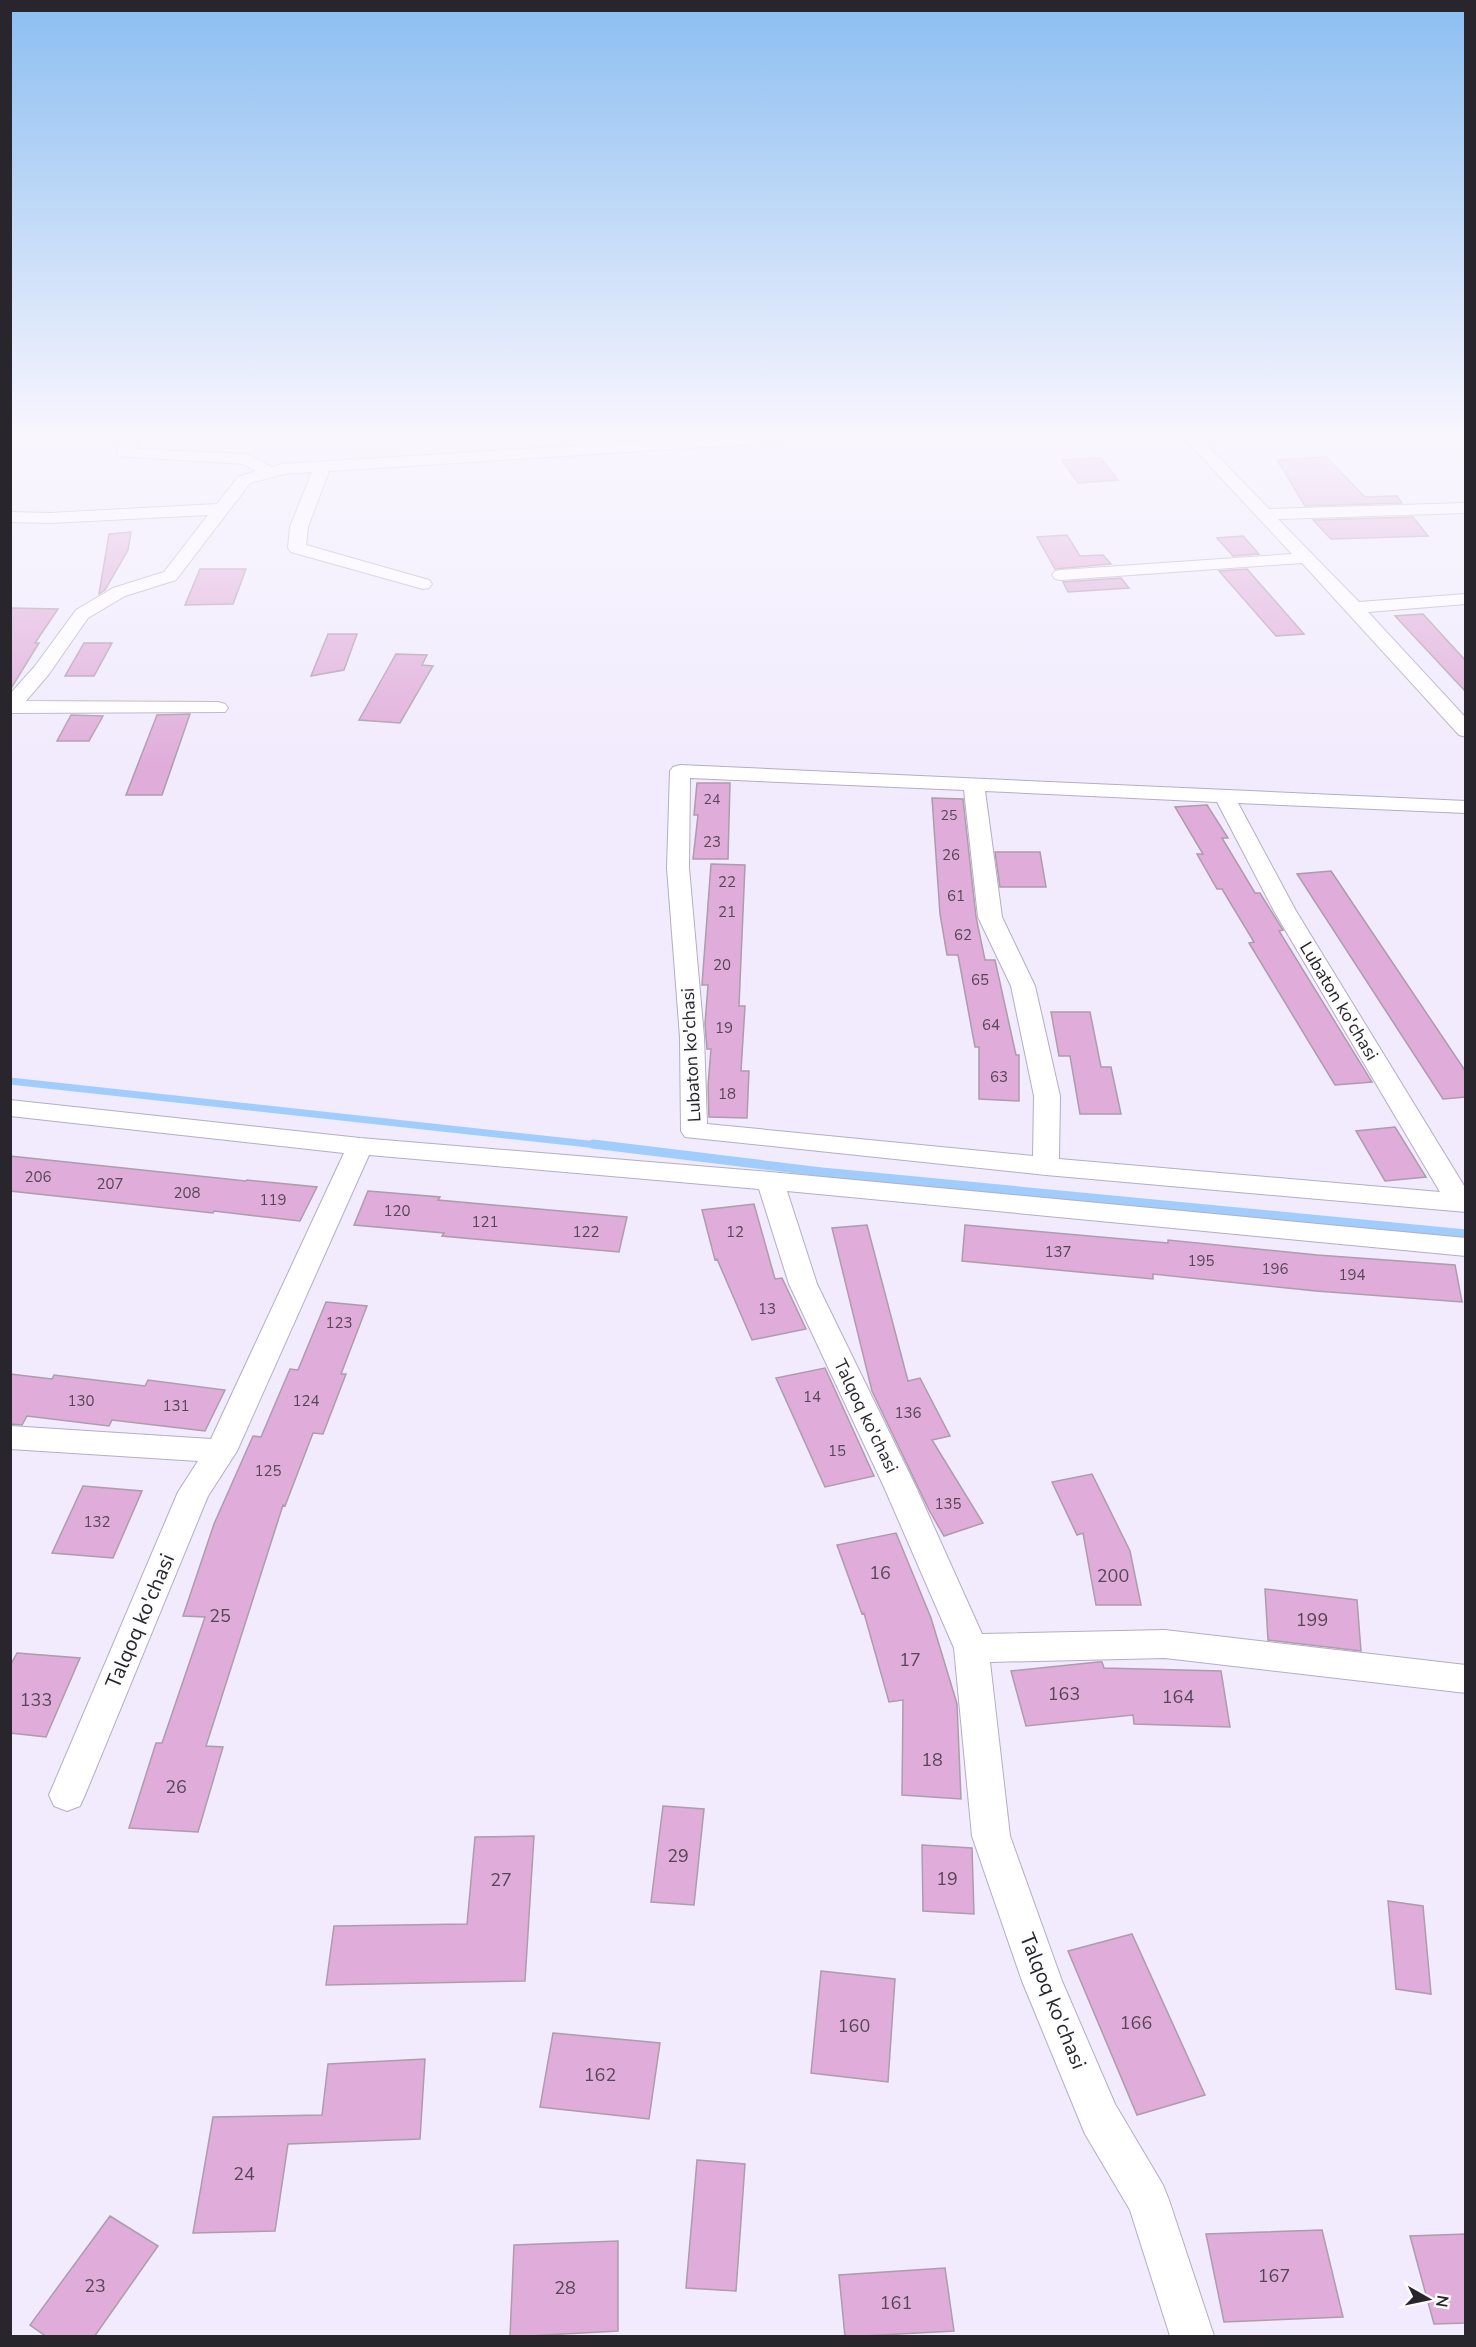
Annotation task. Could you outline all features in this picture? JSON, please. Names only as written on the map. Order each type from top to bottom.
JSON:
[{"type":"street","points":[[11,707],[42,670],[82,614],[119,592],[170,576],[193,547]]},
{"type":"street","points":[[297,547],[423,584]]},
{"type":"street","points":[[1294,547],[1354,608],[1466,731]]},
{"type":"street","points":[[1061,575],[1305,558]]},
{"type":"street","points":[[1354,608],[1466,599]]},
{"type":"street","points":[[11,707],[218,708]]},
{"type":"street","name":"Lubaton ko'chasi","points":[[974,784],[680,771],[678,868],[692,1037],[694,1131],[1046,1166],[1463,1202]]},
{"type":"street","points":[[1046,1166],[1047,1096],[1023,986],[990,917],[974,784],[1466,807]]},
{"type":"street","name":"Lubaton ko'chasi","points":[[1224,796],[1285,911],[1463,1202]]},
{"type":"street","points":[[10,1107],[360,1146],[770,1181],[1466,1247]]},
{"type":"street","name":"Talqoq ko'chasi","points":[[67,1795],[194,1492],[221,1451],[360,1146]]},
{"type":"street","name":"Talqoq ko'chasi","points":[[770,1181],[803,1284],[900,1487],[971,1648],[980,1708],[991,1836],[1042,1981],[1100,2119],[1148,2200],[1192,2337]]},
{"type":"street","points":[[10,1437],[221,1451]]},
{"type":"street","points":[[971,1648],[1165,1644],[1466,1679]]},
{"type":"building","points":[[107,547],[129,547],[105,590],[99,594]]},
{"type":"building","points":[[1042,547],[1074,547],[1080,556],[1103,555],[1111,564],[1055,569]]},
{"type":"building","points":[[1225,547],[1252,547],[1259,554],[1233,556]]},
{"type":"building","points":[[200,569],[246,569],[233,604],[185,605]]},
{"type":"building","points":[[1247,569],[1304,634],[1276,636],[1219,571]]},
{"type":"building","points":[[1121,578],[1129,588],[1068,592],[1063,582]]},
{"type":"building","points":[[10,608],[58,609],[35,643],[39,643],[10,690]]},
{"type":"building","points":[[1423,614],[1466,661],[1466,692],[1395,616]]},
{"type":"building","points":[[328,634],[357,634],[344,670],[311,676]]},
{"type":"building","points":[[84,643],[112,643],[94,676],[65,676]]},
{"type":"building","points":[[396,654],[427,655],[422,665],[433,666],[400,723],[359,720]]},
{"type":"building","points":[[190,714],[162,795],[126,795],[157,715]]},
{"type":"building","points":[[71,715],[103,716],[89,741],[57,741]]},
{"type":"building","points":[[697,783],[730,783],[728,859],[693,859],[698,815],[694,815]]},
{"type":"building","points":[[932,798],[963,799],[976,917],[985,960],[995,960],[1016,1055],[1019,1055],[1019,1101],[979,1099],[979,1047],[975,1047],[958,955],[947,955],[940,914]]},
{"type":"building","points":[[1207,805],[1228,838],[1222,838],[1255,893],[1260,893],[1283,930],[1279,931],[1372,1082],[1335,1085],[1249,943],[1254,942],[1222,889],[1217,889],[1197,854],[1203,854],[1175,807]]},
{"type":"building","points":[[995,852],[1040,852],[1046,887],[1000,887]]},
{"type":"building","points":[[711,864],[745,865],[739,1006],[745,1006],[741,1071],[749,1071],[747,1118],[709,1117],[708,1086],[711,1049],[707,1049],[705,1024],[708,985],[702,985]]},
{"type":"building","points":[[1331,871],[1466,1072],[1466,1097],[1443,1099],[1297,874]]},
{"type":"building","points":[[1051,1012],[1090,1012],[1101,1067],[1111,1067],[1121,1114],[1080,1114],[1070,1056],[1059,1056]]},
{"type":"building","points":[[1395,1127],[1426,1177],[1385,1181],[1356,1131]]},
{"type":"building","points":[[10,1156],[317,1187],[300,1221],[214,1211],[213,1213],[10,1191]]},
{"type":"building","points":[[368,1191],[440,1197],[438,1200],[627,1217],[619,1252],[442,1236],[444,1233],[354,1225]]},
{"type":"building","points":[[754,1204],[775,1279],[782,1278],[806,1329],[752,1340],[717,1259],[715,1260],[702,1210]]},
{"type":"building","points":[[867,1225],[908,1381],[920,1378],[950,1436],[932,1440],[983,1523],[944,1536],[929,1510],[872,1391],[832,1228]]},
{"type":"building","points":[[965,1225],[1455,1265],[1462,1302],[1316,1291],[1153,1274],[1153,1279],[962,1261]]},
{"type":"building","points":[[326,1302],[367,1306],[341,1374],[346,1374],[323,1434],[313,1433],[285,1506],[283,1505],[206,1746],[223,1747],[198,1832],[129,1828],[156,1743],[162,1743],[205,1617],[183,1616],[214,1524],[253,1436],[261,1437],[290,1369],[298,1370]]},
{"type":"building","points":[[825,1368],[874,1476],[825,1487],[776,1378]]},
{"type":"building","points":[[10,1374],[52,1379],[54,1375],[145,1386],[148,1380],[225,1390],[205,1431],[112,1420],[109,1426],[27,1416],[22,1425],[10,1424]]},
{"type":"building","points":[[1092,1474],[1130,1551],[1141,1605],[1096,1605],[1083,1533],[1077,1535],[1052,1482]]},
{"type":"building","points":[[83,1486],[142,1491],[113,1558],[52,1553]]},
{"type":"building","points":[[896,1533],[931,1618],[957,1704],[961,1799],[902,1795],[903,1700],[889,1702],[864,1613],[862,1614],[837,1545]]},
{"type":"building","points":[[1265,1589],[1357,1600],[1361,1651],[1268,1640]]},
{"type":"building","points":[[17,1653],[80,1658],[46,1737],[10,1733],[10,1666]]},
{"type":"building","points":[[1102,1662],[1104,1668],[1221,1671],[1230,1727],[1134,1724],[1133,1715],[1026,1726],[1011,1671]]},
{"type":"building","points":[[663,1806],[704,1809],[694,1905],[651,1902]]},
{"type":"building","points":[[534,1836],[525,1981],[326,1985],[334,1926],[467,1924],[475,1837]]},
{"type":"building","points":[[922,1845],[972,1848],[974,1914],[923,1911]]},
{"type":"building","points":[[1388,1901],[1423,1906],[1431,1994],[1396,1989]]},
{"type":"building","points":[[1132,1934],[1205,2095],[1137,2115],[1068,1951]]},
{"type":"building","points":[[821,1971],[895,1979],[888,2082],[811,2073]]},
{"type":"building","points":[[553,2033],[660,2043],[649,2119],[540,2107]]},
{"type":"building","points":[[425,2059],[420,2139],[288,2144],[275,2231],[193,2233],[213,2117],[322,2115],[328,2064]]},
{"type":"building","points":[[697,2160],[745,2164],[736,2291],[686,2288]]},
{"type":"building","points":[[110,2216],[158,2246],[94,2337],[47,2337],[30,2325]]},
{"type":"building","points":[[1322,2230],[1343,2317],[1224,2322],[1206,2234]]},
{"type":"building","points":[[1466,2234],[1466,2323],[1434,2324],[1410,2236]]},
{"type":"building","points":[[618,2241],[618,2331],[510,2337],[514,2245]]},
{"type":"building","points":[[945,2268],[954,2331],[845,2337],[839,2275]]},
{"type":"waterway","points":[[10,1081],[607,1146]]},
{"type":"waterway","points":[[593,1144],[822,1172],[1466,1234]]}]
